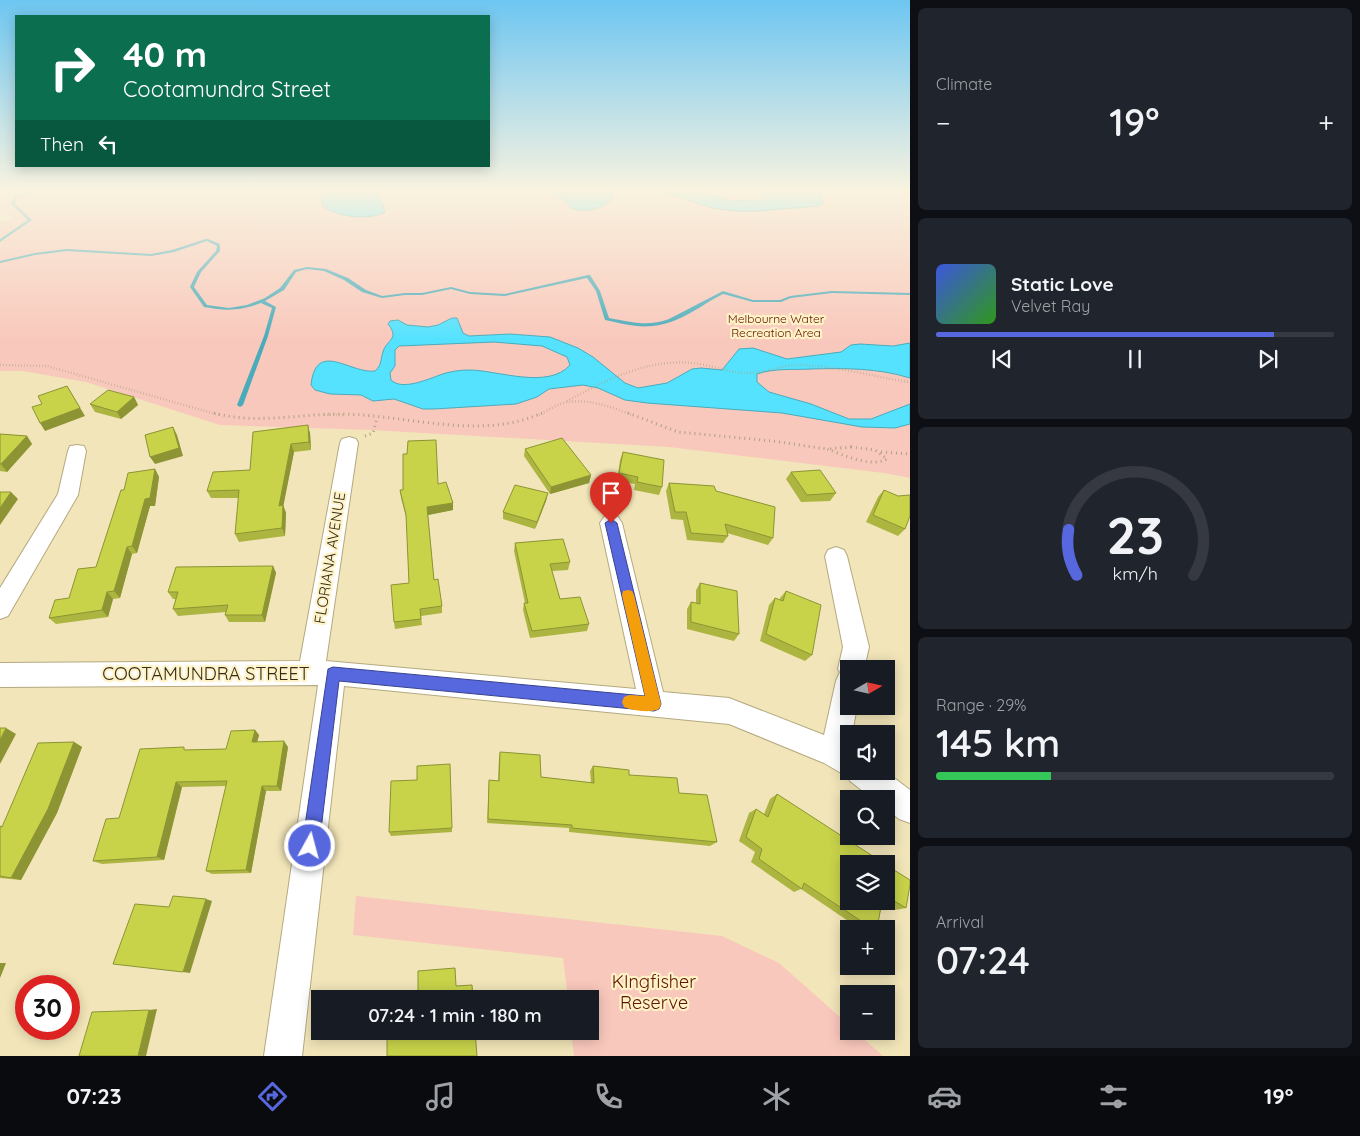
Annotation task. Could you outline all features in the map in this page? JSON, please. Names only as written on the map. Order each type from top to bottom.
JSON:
[{"type":"street","name":"FLORIANA AVENUE","points":[[283,1056],[322,674],[349,443]]},
{"type":"street","points":[[0,609],[68,495],[77,452]]},
{"type":"street","points":[[611,523],[654,704]]},
{"type":"street","points":[[836,556],[856,647],[853,660]]},
{"type":"street","name":"COOTAMUNDRA STREET","points":[[0,675],[322,674],[728,711],[840,758]]},
{"type":"street","points":[[872,780],[910,808]]},
{"type":"path","points":[[0,365],[47,366],[234,419],[338,414],[485,426],[532,418],[626,371],[650,365],[692,363],[748,373],[799,365],[849,370],[878,379],[910,382]]},
{"type":"path","points":[[567,402],[584,401],[614,408],[678,432],[773,442],[827,450],[861,460],[881,462],[887,459],[881,452]]},
{"type":"path","points":[[827,450],[853,447],[870,448],[881,452],[910,454]]},
{"type":"green space","name":"Melbourne Water Recreation Area","points":[[0,241],[910,241],[910,478],[884,473],[669,447],[371,430],[220,425],[86,382],[23,371],[0,371]]},
{"type":"green space","name":"KIngfisher Reserve","points":[[356,896],[722,936],[779,963],[840,1017],[840,1040],[865,1040],[883,1056],[574,1056],[572,1040],[599,1040],[599,990],[567,990],[563,958],[353,935]]},
{"type":"water","points":[[452,318],[457,318],[463,333],[469,336],[510,334],[550,337],[578,348],[593,357],[625,383],[638,388],[667,383],[692,369],[722,370],[739,349],[753,348],[787,359],[841,352],[851,345],[893,346],[910,343],[910,378],[886,372],[861,369],[790,369],[757,374],[757,382],[769,392],[811,404],[849,419],[871,419],[910,404],[910,424],[895,428],[862,427],[782,413],[647,403],[625,400],[598,388],[583,385],[549,389],[537,397],[516,404],[423,409],[394,399],[373,401],[361,395],[330,394],[315,390],[311,385],[314,371],[320,364],[327,361],[365,371],[375,371],[378,368],[384,349],[393,335],[388,324],[390,321],[398,320],[407,325],[428,327],[438,325]],"holes":[[[494,342],[542,346],[567,357],[570,365],[560,372],[536,378],[466,370],[446,373],[403,385],[391,380],[390,373],[395,366],[395,350],[399,346]]]},
{"type":"building","points":[[67,386],[80,408],[40,423],[32,407],[42,404],[38,396]]},
{"type":"building","points":[[108,390],[134,397],[117,412],[90,404]]},
{"type":"building","points":[[308,425],[309,442],[291,444],[279,506],[283,505],[282,528],[235,534],[239,490],[207,491],[213,472],[250,470],[253,432]]},
{"type":"building","points":[[173,427],[179,448],[150,457],[145,435]]},
{"type":"building","points":[[0,434],[27,436],[1,464],[0,464]]},
{"type":"building","points":[[562,438],[591,475],[551,487],[525,449]]},
{"type":"building","points":[[436,440],[438,484],[446,482],[453,503],[427,507],[434,580],[438,579],[442,606],[420,609],[421,619],[394,622],[391,585],[409,583],[406,515],[400,490],[403,490],[403,454],[407,454],[408,441]]},
{"type":"building","points":[[623,452],[664,460],[662,487],[637,482],[638,477],[619,473]]},
{"type":"building","points":[[155,469],[150,498],[145,499],[132,546],[127,547],[114,591],[107,592],[102,610],[49,618],[55,600],[69,598],[78,569],[96,567],[121,490],[124,490],[128,473]]},
{"type":"building","points":[[820,470],[836,493],[807,495],[791,472]]},
{"type":"building","points":[[669,483],[714,486],[716,491],[775,507],[773,538],[725,524],[728,536],[691,533],[686,512],[675,512]]},
{"type":"building","points":[[515,485],[548,493],[537,522],[503,512]]},
{"type":"building","points":[[884,490],[898,496],[910,495],[910,516],[905,529],[873,515]]},
{"type":"building","points":[[0,492],[11,492],[0,508]]},
{"type":"building","points":[[563,539],[570,562],[550,564],[560,599],[580,597],[589,624],[532,631],[524,603],[528,603],[515,543]]},
{"type":"building","points":[[273,566],[262,615],[225,615],[228,605],[173,609],[178,592],[168,592],[176,567]]},
{"type":"building","points":[[700,583],[737,591],[739,634],[691,622],[691,602],[700,604]]},
{"type":"building","points":[[786,591],[821,605],[812,655],[766,634],[775,598],[783,601]]},
{"type":"building","points":[[0,728],[6,728],[0,740]]},
{"type":"building","points":[[255,730],[252,742],[284,741],[277,786],[262,786],[246,870],[206,871],[227,781],[176,782],[157,857],[93,861],[106,819],[119,818],[140,749],[184,747],[184,750],[226,749],[231,731]]},
{"type":"building","points":[[74,742],[48,809],[11,878],[0,876],[0,826],[2,827],[38,743]]},
{"type":"building","points":[[500,752],[540,755],[541,777],[594,783],[593,766],[629,770],[629,775],[677,778],[679,793],[707,795],[717,842],[572,828],[572,825],[488,819],[489,780],[499,781]]},
{"type":"building","points":[[450,764],[452,828],[389,832],[391,781],[417,780],[417,766]]},
{"type":"building","points":[[777,794],[840,835],[840,845],[856,845],[871,855],[840,855],[840,907],[804,883],[802,889],[759,859],[762,849],[746,837],[756,809],[768,817]]},
{"type":"building","points":[[895,871],[910,880],[906,908],[895,901]]},
{"type":"building","points":[[173,896],[206,899],[183,972],[113,964],[135,904],[169,907]]},
{"type":"building","points":[[844,910],[880,910],[879,920],[860,920]]},
{"type":"building","points":[[455,968],[456,986],[472,985],[472,990],[418,990],[418,971]]},
{"type":"building","points":[[149,1010],[138,1056],[79,1056],[92,1012]]},
{"type":"building","points":[[387,1040],[476,1040],[477,1056],[387,1056]]},
{"type":"waterway","points":[[0,262],[35,254],[67,250],[151,255],[173,251],[203,241]]},
{"type":"waterway","points":[[210,241],[219,245],[218,251],[199,272],[192,287],[206,306],[229,309],[248,306],[261,301]]},
{"type":"waterway","points":[[261,301],[282,289],[295,271],[307,268],[325,270],[346,279],[364,291],[382,297],[422,294],[451,288],[470,293],[505,295],[588,276],[598,291],[607,319],[647,325],[671,320],[723,292],[753,301],[781,301],[790,297],[832,292],[910,294]]},
{"type":"waterway","points":[[240,405],[266,336],[274,307],[261,301]]},
{"type":"slow traffic","points":[[628,595],[654,704],[629,702]]},
{"type":"route","points":[[310,846],[333,674],[654,704],[611,523]]}]
